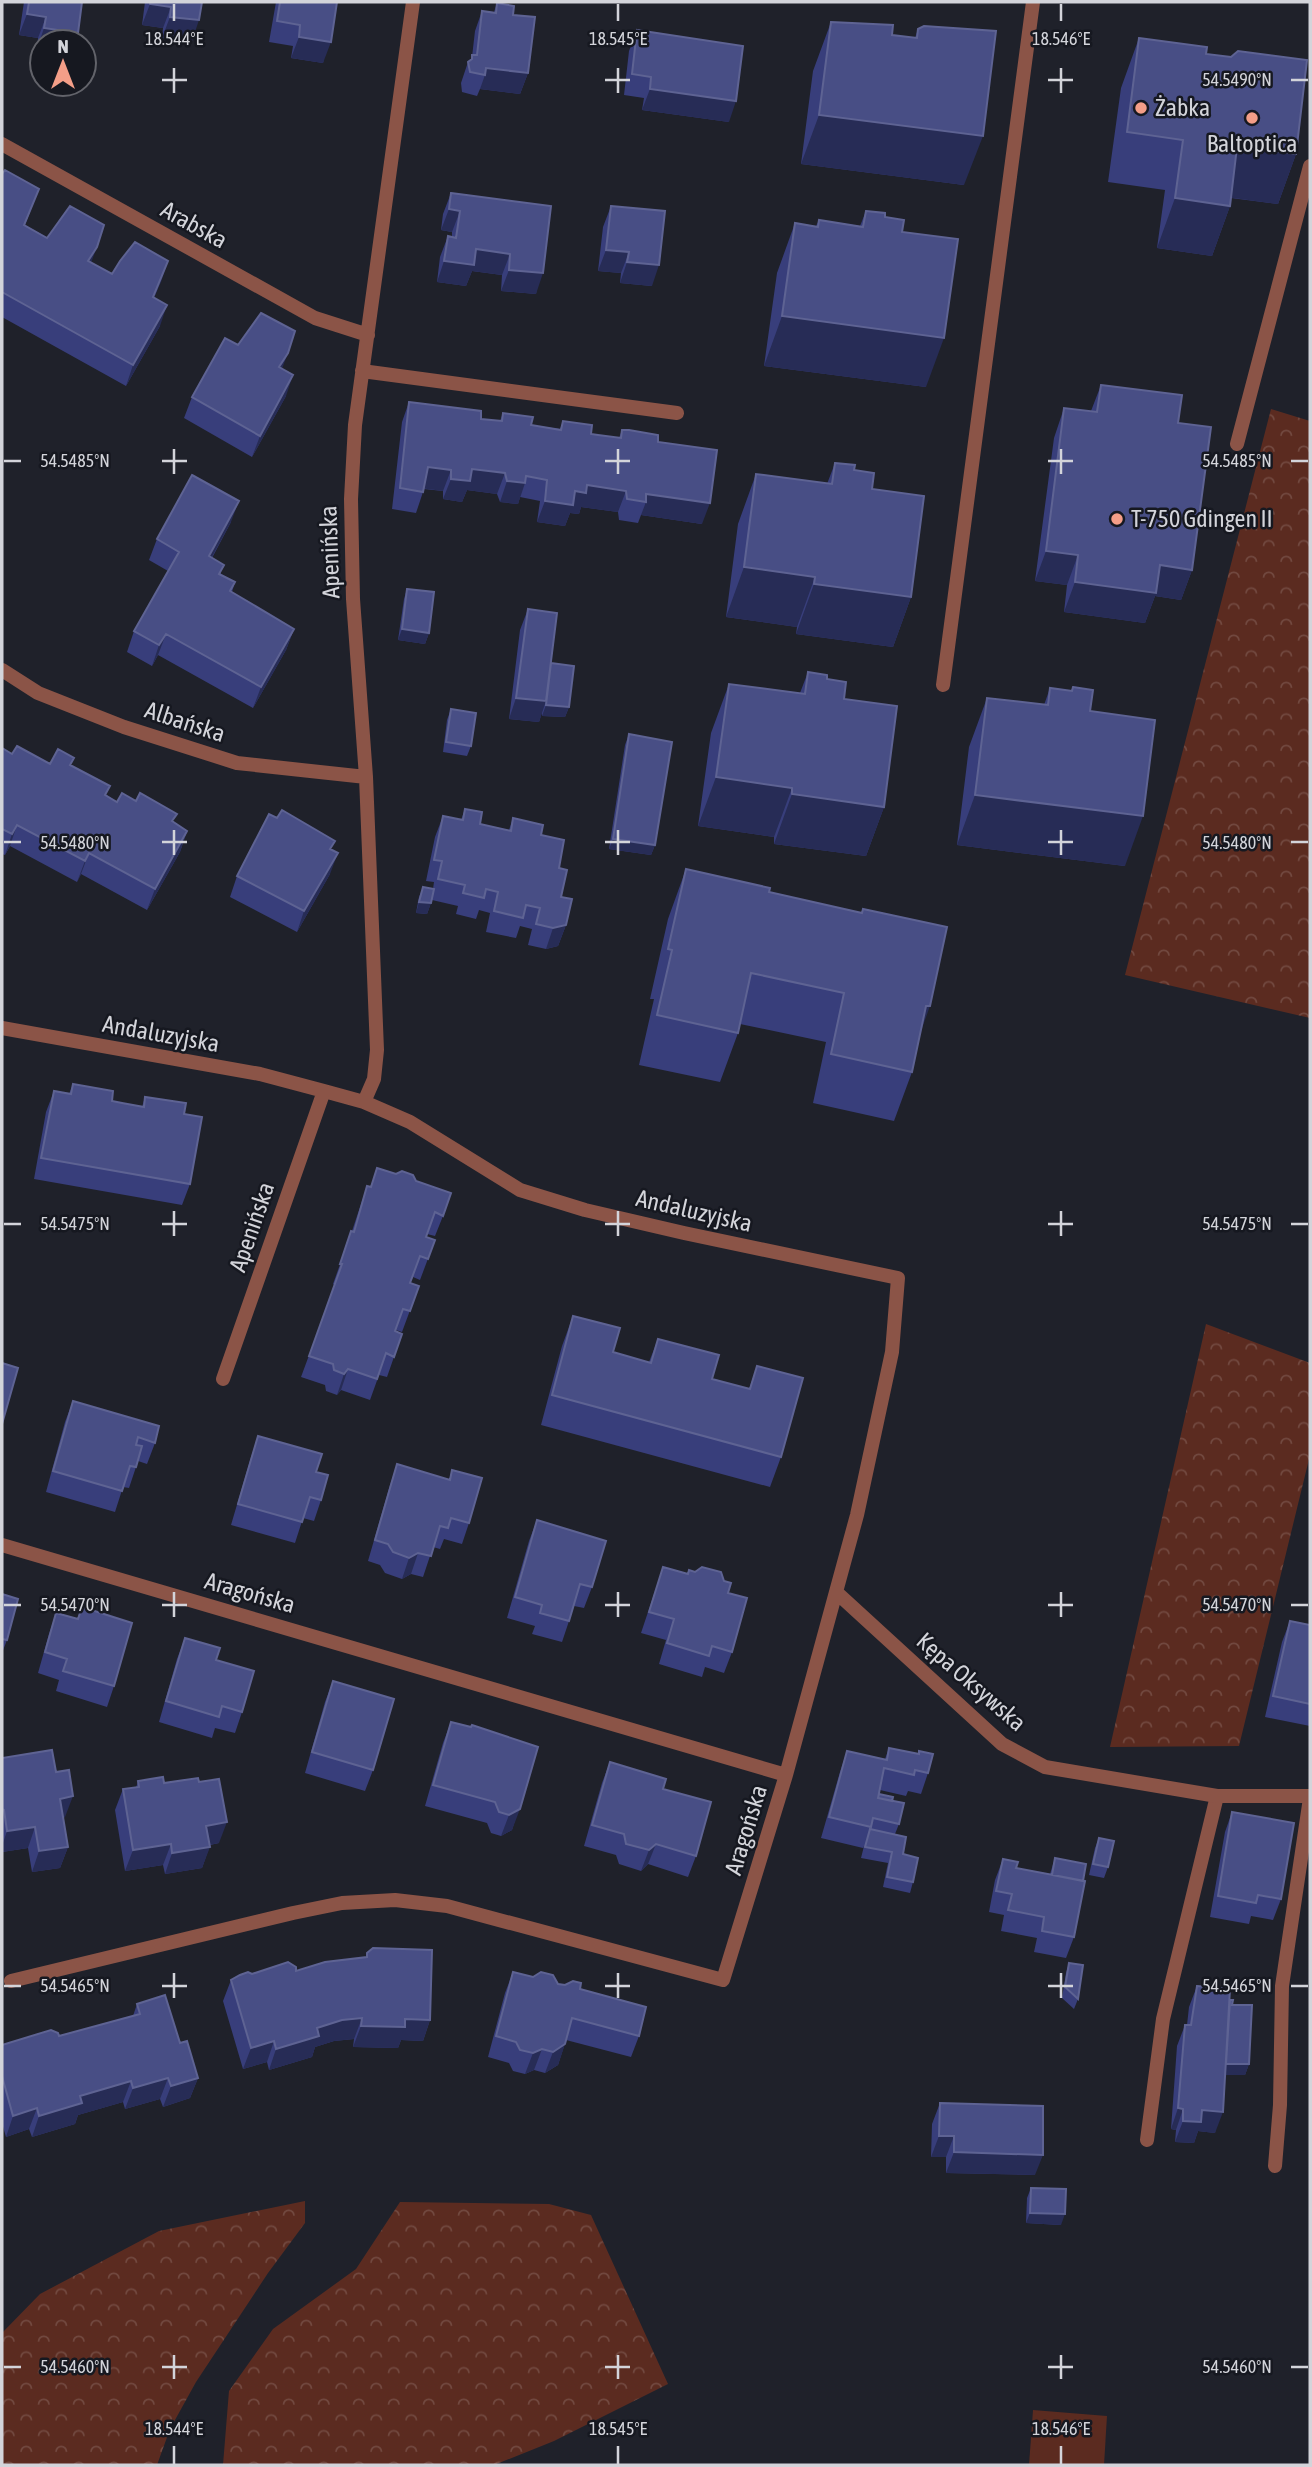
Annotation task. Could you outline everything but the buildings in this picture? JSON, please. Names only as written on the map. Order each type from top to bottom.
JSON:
[{"type":"street","name":"Apenińska","points":[[364,1102],[374,1079],[377,1051],[351,499],[355,425],[413,2]]},
{"type":"street","points":[[943,685],[1034,2]]},
{"type":"street","name":"Arabska","points":[[2,144],[315,318],[368,335]]},
{"type":"street","points":[[1237,444],[1310,166]]},
{"type":"street","points":[[362,371],[677,413]]},
{"type":"street","name":"Albańska","points":[[2,670],[50,698],[124,727],[237,763],[366,777]]},
{"type":"street","name":"Andaluzyjska","points":[[2,1028],[260,1074],[364,1102],[410,1122],[520,1190],[585,1210],[898,1278],[892,1352],[857,1515],[786,1775]]},
{"type":"street","name":"Apenińska","points":[[223,1379],[324,1091]]},
{"type":"street","name":"Aragońska","points":[[2,1545],[786,1775],[723,1980],[447,1906],[395,1900],[341,1903],[293,1913],[11,1981]]},
{"type":"street","name":"Kępa Oksywska","points":[[836,1592],[1002,1744],[1045,1767],[1217,1796],[1310,1797],[1282,1986],[1280,2105],[1275,2166]]},
{"type":"street","points":[[1147,2140],[1163,2019],[1217,1796]]},
{"type":"green space","points":[[1271,409],[1310,421],[1310,1018],[1125,975]]},
{"type":"green space","points":[[1206,1324],[1310,1363],[1310,1455],[1239,1746],[1110,1747]]},
{"type":"green space","points":[[305,2201],[305,2223],[268,2273],[196,2382],[170,2429],[157,2465],[2,2465],[2,2333],[40,2294],[159,2231]]},
{"type":"green space","points":[[400,2202],[549,2204],[591,2215],[668,2384],[554,2441],[494,2465],[223,2465],[229,2391],[273,2329],[356,2269]]},
{"type":"green space","points":[[1033,2410],[1107,2416],[1104,2465],[1029,2465]]},
{"type":"place","name":"Żabka","points":[[1141,108]]},
{"type":"place","name":"Baltoptica","points":[[1252,118]]},
{"type":"place","name":"T-750 Gdingen II","points":[[1117,519]]}]
